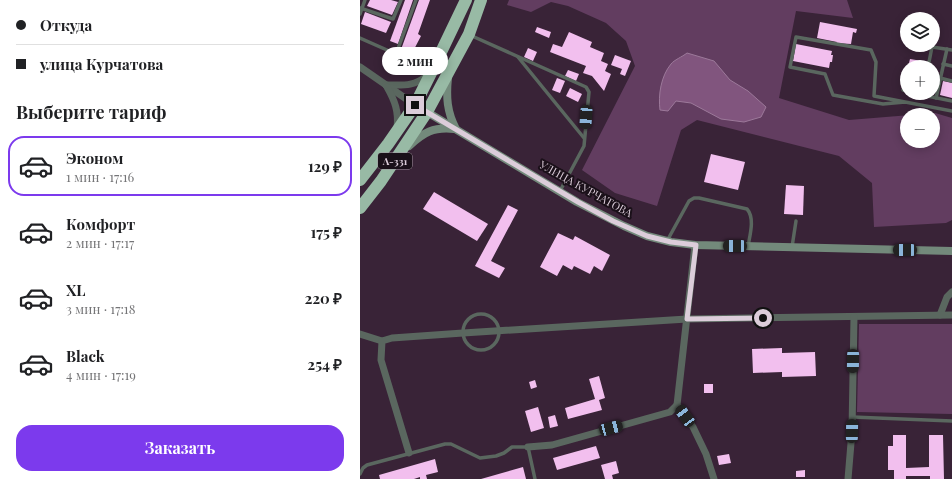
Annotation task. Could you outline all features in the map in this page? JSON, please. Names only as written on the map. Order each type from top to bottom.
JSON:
[{"type":"highway","name":"А-331","points":[[360,180],[415,105],[466,0]]},
{"type":"highway","name":"А-331","points":[[360,208],[381,181],[427,112],[469,34],[481,0]]},
{"type":"highway","name":"УЛИЦА КУРЧАТОВА","points":[[415,105],[427,112]]},
{"type":"main road","points":[[396,159],[424,133],[438,129],[456,129],[447,106],[446,91],[448,74]]},
{"type":"main road","name":"УЛИЦА КУРЧАТОВА","points":[[427,112],[591,210],[647,236],[667,241],[696,245],[952,251]]},
{"type":"street","points":[[360,67],[415,105]]},
{"type":"street","points":[[386,85],[414,84],[432,72]]},
{"type":"street","points":[[386,85],[397,109],[398,118],[396,132]]},
{"type":"street","points":[[528,447],[552,445],[670,412],[677,405],[696,245]]},
{"type":"street","points":[[940,315],[947,297],[952,292]]},
{"type":"street","points":[[360,334],[382,341],[392,338],[499,330],[687,319],[952,315]]},
{"type":"street","points":[[848,479],[852,417],[854,317]]},
{"type":"street","points":[[382,341],[381,360],[408,453]]},
{"type":"street","points":[[677,405],[693,427],[706,454],[714,479]]},
{"type":"lane","points":[[360,14],[365,0]]},
{"type":"lane","points":[[361,8],[393,19],[399,0]]},
{"type":"lane","points":[[360,38],[396,54],[416,0]]},
{"type":"lane","points":[[469,34],[586,87],[589,92],[584,146],[560,191]]},
{"type":"lane","points":[[904,102],[883,104],[833,95],[826,74],[790,67],[796,37],[870,50],[876,62],[874,96],[952,111]]},
{"type":"lane","points":[[929,60],[932,47],[952,50]]},
{"type":"lane","points":[[947,49],[940,78],[952,80]]},
{"type":"lane","points":[[517,56],[584,138]]},
{"type":"lane","points":[[944,64],[952,66]]},
{"type":"lane","points":[[940,99],[952,101]]},
{"type":"lane","points":[[667,241],[688,201],[694,198],[700,198],[747,210],[750,213],[751,219],[748,246]]},
{"type":"lane","points":[[792,247],[796,221]]},
{"type":"lane","points":[[482,313],[494,319],[499,330],[496,342],[490,348],[482,350],[474,349],[467,344],[462,333],[464,324],[470,317],[482,313]]},
{"type":"lane","points":[[852,417],[952,421]]},
{"type":"lane","points":[[360,474],[362,468],[367,465],[408,453],[445,444],[451,444],[480,458],[488,458],[504,453],[512,447],[528,447],[535,479]]},
{"type":"shaded area","points":[[509,0],[847,0],[853,18],[796,11],[779,98],[849,120],[900,116],[900,148],[940,148],[940,114],[952,118],[952,220],[946,223],[874,227],[872,183],[839,156],[697,120],[681,130],[657,206],[615,193],[582,170],[635,66],[626,41],[606,23],[568,6],[551,2],[531,12],[507,5]]},
{"type":"shaded area","points":[[687,53],[714,61],[730,80],[748,91],[766,107],[761,117],[744,122],[721,119],[691,103],[676,101],[668,111],[660,110],[659,98],[665,74],[672,63]]},
{"type":"shaded area","points":[[859,324],[952,324],[952,414],[857,412]]},
{"type":"building","points":[[370,0],[391,0],[398,2],[392,15],[367,6]]},
{"type":"building","points":[[405,0],[413,0],[398,44],[390,41]]},
{"type":"building","points":[[419,0],[430,0],[418,34],[421,36],[409,59],[399,55]]},
{"type":"building","points":[[365,12],[391,22],[386,33],[361,24]]},
{"type":"building","points":[[820,22],[857,29],[856,33],[853,32],[851,44],[836,43],[837,42],[817,38]]},
{"type":"building","points":[[537,27],[551,32],[549,38],[535,32]]},
{"type":"building","points":[[569,32],[592,42],[590,47],[604,53],[601,61],[608,64],[605,71],[611,74],[604,91],[592,76],[583,73],[586,66],[550,52],[553,44],[562,47]]},
{"type":"building","points":[[796,44],[832,51],[832,62],[830,62],[829,68],[793,61]]},
{"type":"building","points":[[528,48],[537,52],[533,61],[524,57]]},
{"type":"building","points":[[615,55],[631,61],[625,76],[620,74],[622,69],[611,65]]},
{"type":"building","points":[[568,70],[579,74],[576,81],[565,76]]},
{"type":"building","points":[[557,78],[565,81],[560,93],[552,90]]},
{"type":"building","points":[[943,81],[952,83],[952,98],[940,95]]},
{"type":"building","points":[[570,88],[582,94],[578,102],[566,96]]},
{"type":"building","points":[[711,154],[745,162],[738,190],[704,182]]},
{"type":"building","points":[[786,185],[804,186],[803,215],[784,214]]},
{"type":"building","points":[[434,192],[488,224],[477,241],[423,209]]},
{"type":"building","points":[[508,205],[518,210],[491,261],[505,268],[499,278],[475,266]]},
{"type":"building","points":[[558,233],[573,240],[575,236],[610,255],[602,271],[594,266],[590,274],[574,266],[572,270],[563,265],[557,276],[540,267]]},
{"type":"building","points":[[782,348],[782,353],[815,352],[816,376],[782,377],[782,372],[753,373],[752,349]]},
{"type":"building","points":[[599,376],[605,398],[599,400],[602,410],[568,419],[565,408],[595,399],[589,379]]},
{"type":"building","points":[[535,380],[537,387],[531,389],[529,382]]},
{"type":"building","points":[[704,384],[713,384],[713,393],[704,393]]},
{"type":"building","points":[[538,407],[544,428],[531,432],[525,411]]},
{"type":"building","points":[[555,415],[558,426],[550,428],[548,417]]},
{"type":"building","points":[[893,435],[906,435],[906,468],[929,467],[929,435],[943,435],[944,479],[930,479],[930,476],[906,476],[906,479],[894,479],[894,470],[888,470],[888,446],[893,446]]},
{"type":"building","points":[[596,446],[600,458],[557,470],[553,458]]},
{"type":"building","points":[[729,454],[731,463],[719,465],[717,456]]},
{"type":"building","points":[[435,459],[438,472],[426,475],[427,479],[420,479],[420,477],[414,479],[380,479],[379,475]]},
{"type":"building","points":[[616,461],[619,473],[612,475],[613,479],[605,479],[601,465]]},
{"type":"building","points":[[523,467],[526,479],[481,479]]},
{"type":"building","points":[[805,470],[805,477],[796,477],[796,471]]},
{"type":"route","points":[[415,105],[591,210],[613,221],[647,236],[671,242],[696,245],[687,319],[763,318]]}]
